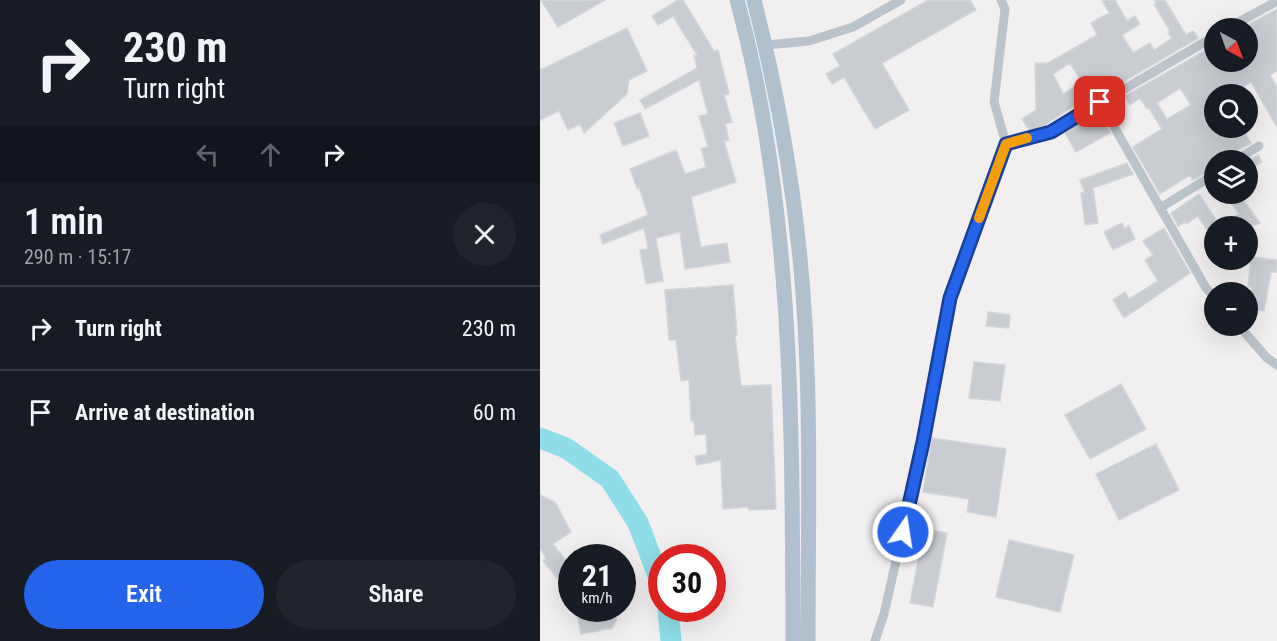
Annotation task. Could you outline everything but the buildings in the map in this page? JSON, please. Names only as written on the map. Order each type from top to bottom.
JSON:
[{"type":"main road","points":[[737,0],[768,150],[780,240],[792,435],[793,641]]},
{"type":"main road","points":[[754,0],[766,45],[792,191],[805,323],[808,641]]},
{"type":"street","points":[[766,45],[809,41],[853,27],[901,0]]},
{"type":"street","points":[[874,641],[884,614],[921,452],[950,298],[1006,144],[994,102],[1005,9],[1001,0]]},
{"type":"street","points":[[1246,18],[1277,1]]},
{"type":"street","points":[[1006,144],[1051,132],[1204,42]]},
{"type":"street","points":[[1100,102],[1204,284]]},
{"type":"street","points":[[1252,150],[1259,146]]},
{"type":"street","points":[[1160,207],[1204,181]]},
{"type":"street","points":[[1248,336],[1267,358],[1277,365]]},
{"type":"waterway","points":[[540,438],[566,448],[610,479],[638,523],[648,549]]},
{"type":"waterway","points":[[669,622],[671,641]]},
{"type":"slow traffic","points":[[979,218],[1006,144],[1027,138]]},
{"type":"route","points":[[903,532],[923,442],[950,298],[1006,144],[1051,132],[1100,102]]}]
